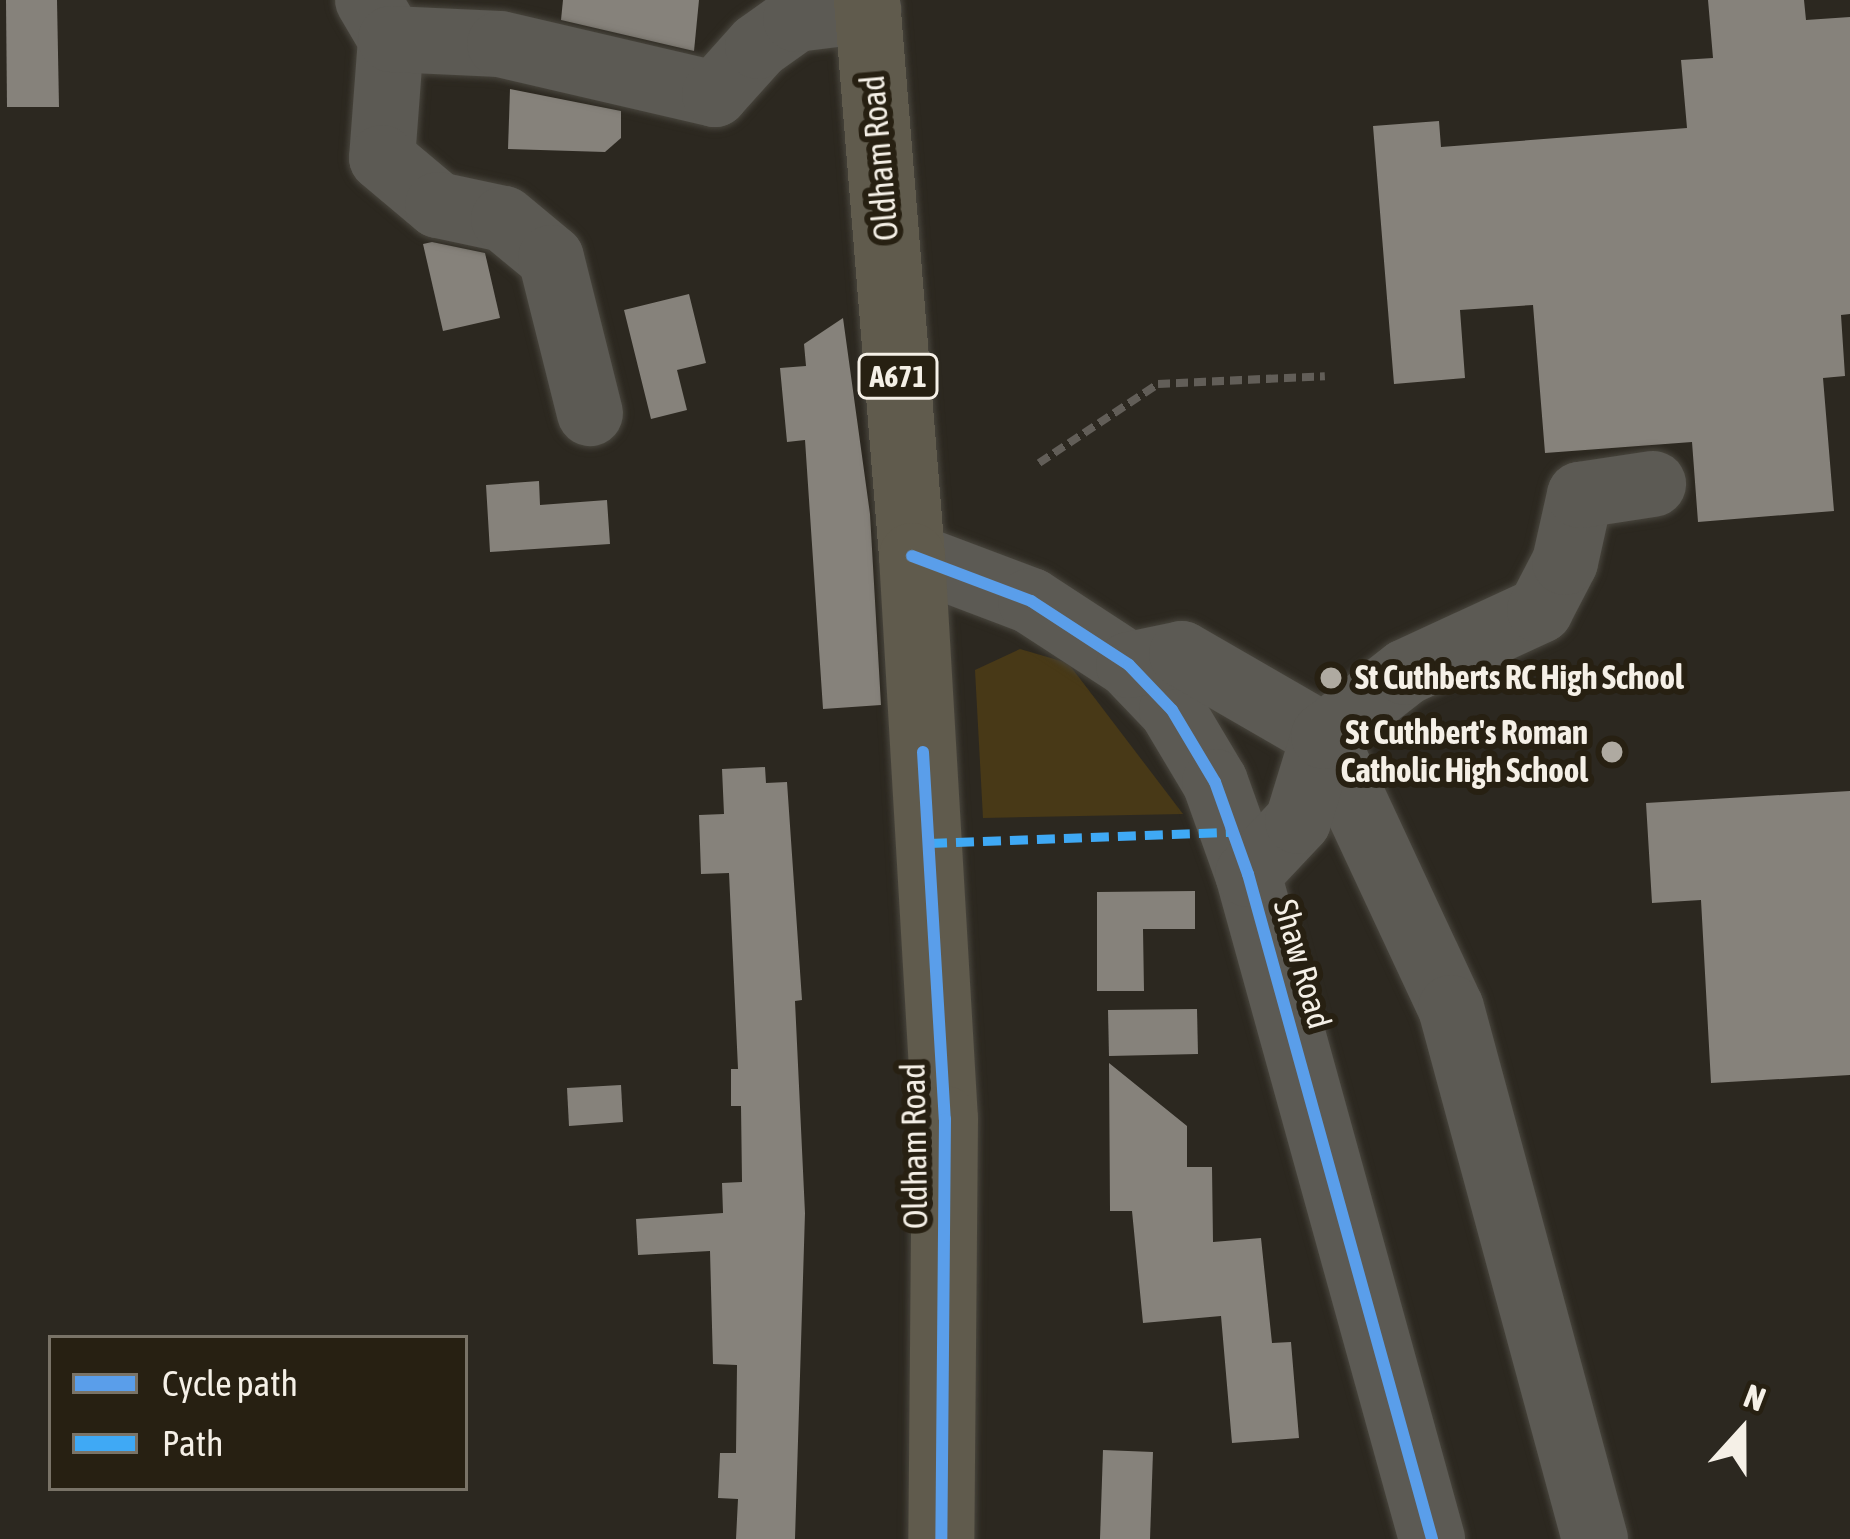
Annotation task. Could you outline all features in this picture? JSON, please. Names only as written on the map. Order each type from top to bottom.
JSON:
[{"type":"main road","name":"Oldham Road","points":[[868,5],[912,556],[945,1119],[941,1539]]},
{"type":"street","points":[[590,412],[551,259],[504,219],[438,205],[382,158],[380,20],[715,94],[758,46],[796,19],[868,5]]},
{"type":"street","points":[[1248,874],[1298,821],[1324,736],[1406,672],[1540,610],[1565,562],[1580,495],[1653,484]]},
{"type":"street","name":"Shaw Road","points":[[912,556],[1031,602],[1129,664],[1172,710],[1214,782],[1248,874],[1432,1539]]},
{"type":"street","points":[[1129,664],[1182,654],[1324,736],[1451,1008],[1594,1539]]},
{"type":"path","points":[[1039,464],[1158,384],[1325,376]]},
{"type":"shaded area","points":[[1020,649],[1068,663],[1183,814],[983,818],[975,670]]},
{"type":"building","points":[[6,0],[57,0],[59,107],[7,107]]},
{"type":"building","points":[[563,0],[699,0],[694,51],[561,20]]},
{"type":"building","points":[[1708,0],[1804,0],[1806,20],[1850,17],[1850,314],[1841,315],[1845,376],[1823,378],[1834,511],[1698,522],[1692,442],[1545,453],[1533,305],[1460,310],[1465,378],[1394,384],[1373,126],[1439,121],[1441,147],[1687,128],[1681,60],[1713,58]]},
{"type":"building","points":[[510,89],[621,111],[621,138],[605,152],[508,149]]},
{"type":"building","points":[[423,244],[485,253],[500,318],[443,331]]},
{"type":"building","points":[[689,294],[706,363],[677,370],[687,410],[651,419],[624,310]]},
{"type":"building","points":[[843,318],[870,514],[881,705],[823,709],[805,440],[787,442],[780,368],[806,366],[804,344]]},
{"type":"building","points":[[539,481],[540,505],[607,500],[610,544],[490,552],[486,485]]},
{"type":"building","points":[[765,767],[766,783],[787,782],[802,1000],[795,1001],[805,1213],[795,1539],[736,1539],[738,1499],[718,1498],[720,1453],[736,1453],[737,1365],[713,1364],[710,1251],[638,1255],[636,1219],[723,1213],[722,1183],[742,1182],[741,1106],[731,1106],[731,1069],[738,1069],[729,873],[701,874],[699,815],[724,814],[722,769]]},
{"type":"building","points":[[1850,791],[1850,1075],[1711,1083],[1701,900],[1652,903],[1646,803]]},
{"type":"building","points":[[1195,891],[1195,929],[1143,929],[1144,991],[1097,991],[1097,892]]},
{"type":"building","points":[[1197,1009],[1198,1054],[1109,1056],[1108,1010]]},
{"type":"building","points":[[1109,1063],[1187,1126],[1187,1167],[1212,1167],[1213,1242],[1261,1238],[1272,1343],[1291,1342],[1299,1438],[1232,1443],[1221,1316],[1143,1323],[1132,1211],[1110,1211]]},
{"type":"building","points":[[621,1085],[623,1122],[569,1126],[567,1088]]},
{"type":"building","points":[[1103,1450],[1153,1452],[1150,1539],[1100,1539]]},
{"type":"marked path","points":[[929,843],[1233,832]]},
{"type":"cycle path","points":[[912,556],[1031,601],[1129,665],[1172,710],[1215,782],[1248,874],[1432,1539]]},
{"type":"cycle path","points":[[923,752],[945,1119],[941,1539]]},
{"type":"place","name":"St Cuthberts RC High School","points":[[1331,678]]},
{"type":"place","name":"St Cuthbert's Roman Catholic High School","points":[[1612,752]]}]
